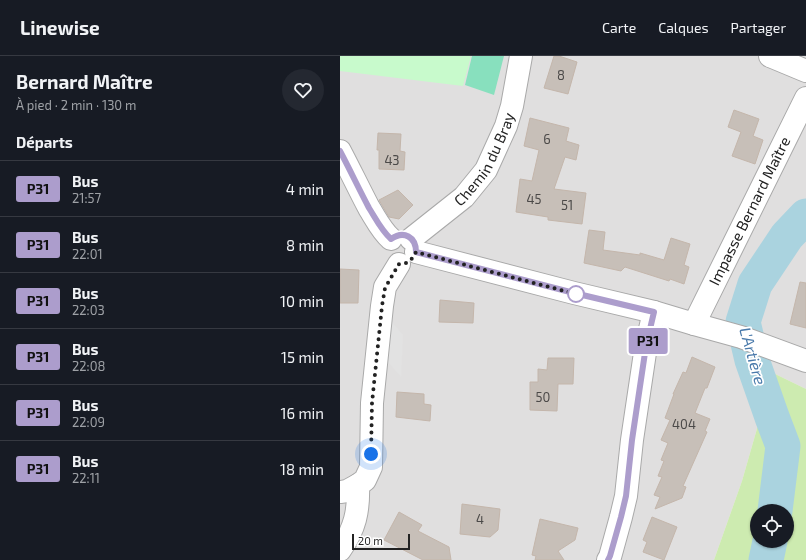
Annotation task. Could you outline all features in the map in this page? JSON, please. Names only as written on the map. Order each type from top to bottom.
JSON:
[{"type":"street","name":"Chemin du Bray","points":[[404,248],[464,197],[486,170],[506,126],[512,106],[521,56]]},
{"type":"street","points":[[770,56],[806,71]]},
{"type":"street","name":"Impasse Bernard Maître","points":[[694,324],[806,98]]},
{"type":"street","points":[[340,151],[380,228],[404,248],[574,293],[654,312],[749,340],[806,361]]},
{"type":"street","points":[[340,550],[348,539],[356,520],[359,498],[349,488],[365,480],[371,467],[372,403],[382,306],[385,288],[404,248]]},
{"type":"street","points":[[608,560],[626,496],[632,440],[646,346],[654,312]]},
{"type":"shaded area","points":[[340,56],[806,56],[806,389],[773,373],[742,481],[714,560],[340,560]]},
{"type":"shaded area","points":[[388,317],[403,335],[401,377],[386,360]]},
{"type":"green space","points":[[340,56],[471,56],[463,86],[340,71]]},
{"type":"green space","points":[[472,56],[504,56],[494,95],[465,85]]},
{"type":"green space","points":[[773,373],[806,389],[806,560],[714,560],[742,481]]},
{"type":"building","points":[[554,56],[559,56],[577,62],[568,94],[544,88]]},
{"type":"building","points":[[734,110],[759,119],[753,136],[763,140],[755,164],[732,156],[741,132],[728,127]]},
{"type":"building","points":[[530,118],[569,128],[566,141],[579,145],[576,160],[565,157],[554,189],[586,193],[582,224],[548,220],[548,217],[516,212],[520,179],[532,181],[539,150],[524,146]]},
{"type":"building","points":[[378,133],[401,134],[400,151],[405,152],[404,170],[379,169],[379,150],[377,150]]},
{"type":"building","points":[[398,190],[413,205],[399,219],[389,217],[379,200]]},
{"type":"building","points":[[589,230],[605,232],[603,250],[640,255],[640,253],[664,260],[671,238],[690,244],[684,265],[689,267],[684,284],[670,279],[669,281],[625,267],[621,271],[584,263]]},
{"type":"building","points":[[340,269],[359,270],[358,303],[340,303]]},
{"type":"building","points":[[800,282],[806,283],[806,328],[790,324]]},
{"type":"building","points":[[440,300],[474,303],[473,323],[439,322]]},
{"type":"building","points":[[692,357],[715,367],[695,413],[710,419],[705,431],[707,432],[683,486],[686,487],[682,498],[655,509],[660,497],[654,495],[662,477],[658,476],[664,461],[661,460],[668,443],[661,440],[670,420],[665,418],[673,394],[683,372],[686,373]]},
{"type":"building","points":[[548,358],[574,358],[573,384],[558,384],[557,411],[530,410],[530,382],[538,382],[538,369],[547,370]]},
{"type":"building","points":[[397,392],[424,394],[424,404],[431,405],[430,421],[396,417]]},
{"type":"building","points":[[462,504],[500,509],[498,530],[490,537],[460,534]]},
{"type":"building","points":[[399,512],[422,525],[418,531],[449,547],[451,560],[423,560],[384,540]]},
{"type":"building","points":[[652,517],[677,527],[664,560],[643,552],[647,542],[643,540]]},
{"type":"building","points":[[540,519],[578,528],[575,540],[558,551],[564,560],[535,560],[536,556],[532,555]]},
{"type":"waterway","name":"L'Artière","points":[[776,504],[783,446],[752,360],[743,322],[755,284],[787,236],[806,216]]},
{"type":"waterway","name":"L'Artière","points":[[766,560],[769,548]]},
{"type":"bus line","name":"P31","points":[[340,151],[380,228],[391,239],[399,235],[408,236],[414,242],[416,252],[654,312],[646,346],[632,440],[626,496],[608,560]]},
{"type":"route","points":[[371,454],[372,403],[382,306],[385,288],[399,264],[403,264],[411,260],[416,252],[576,294]]}]
